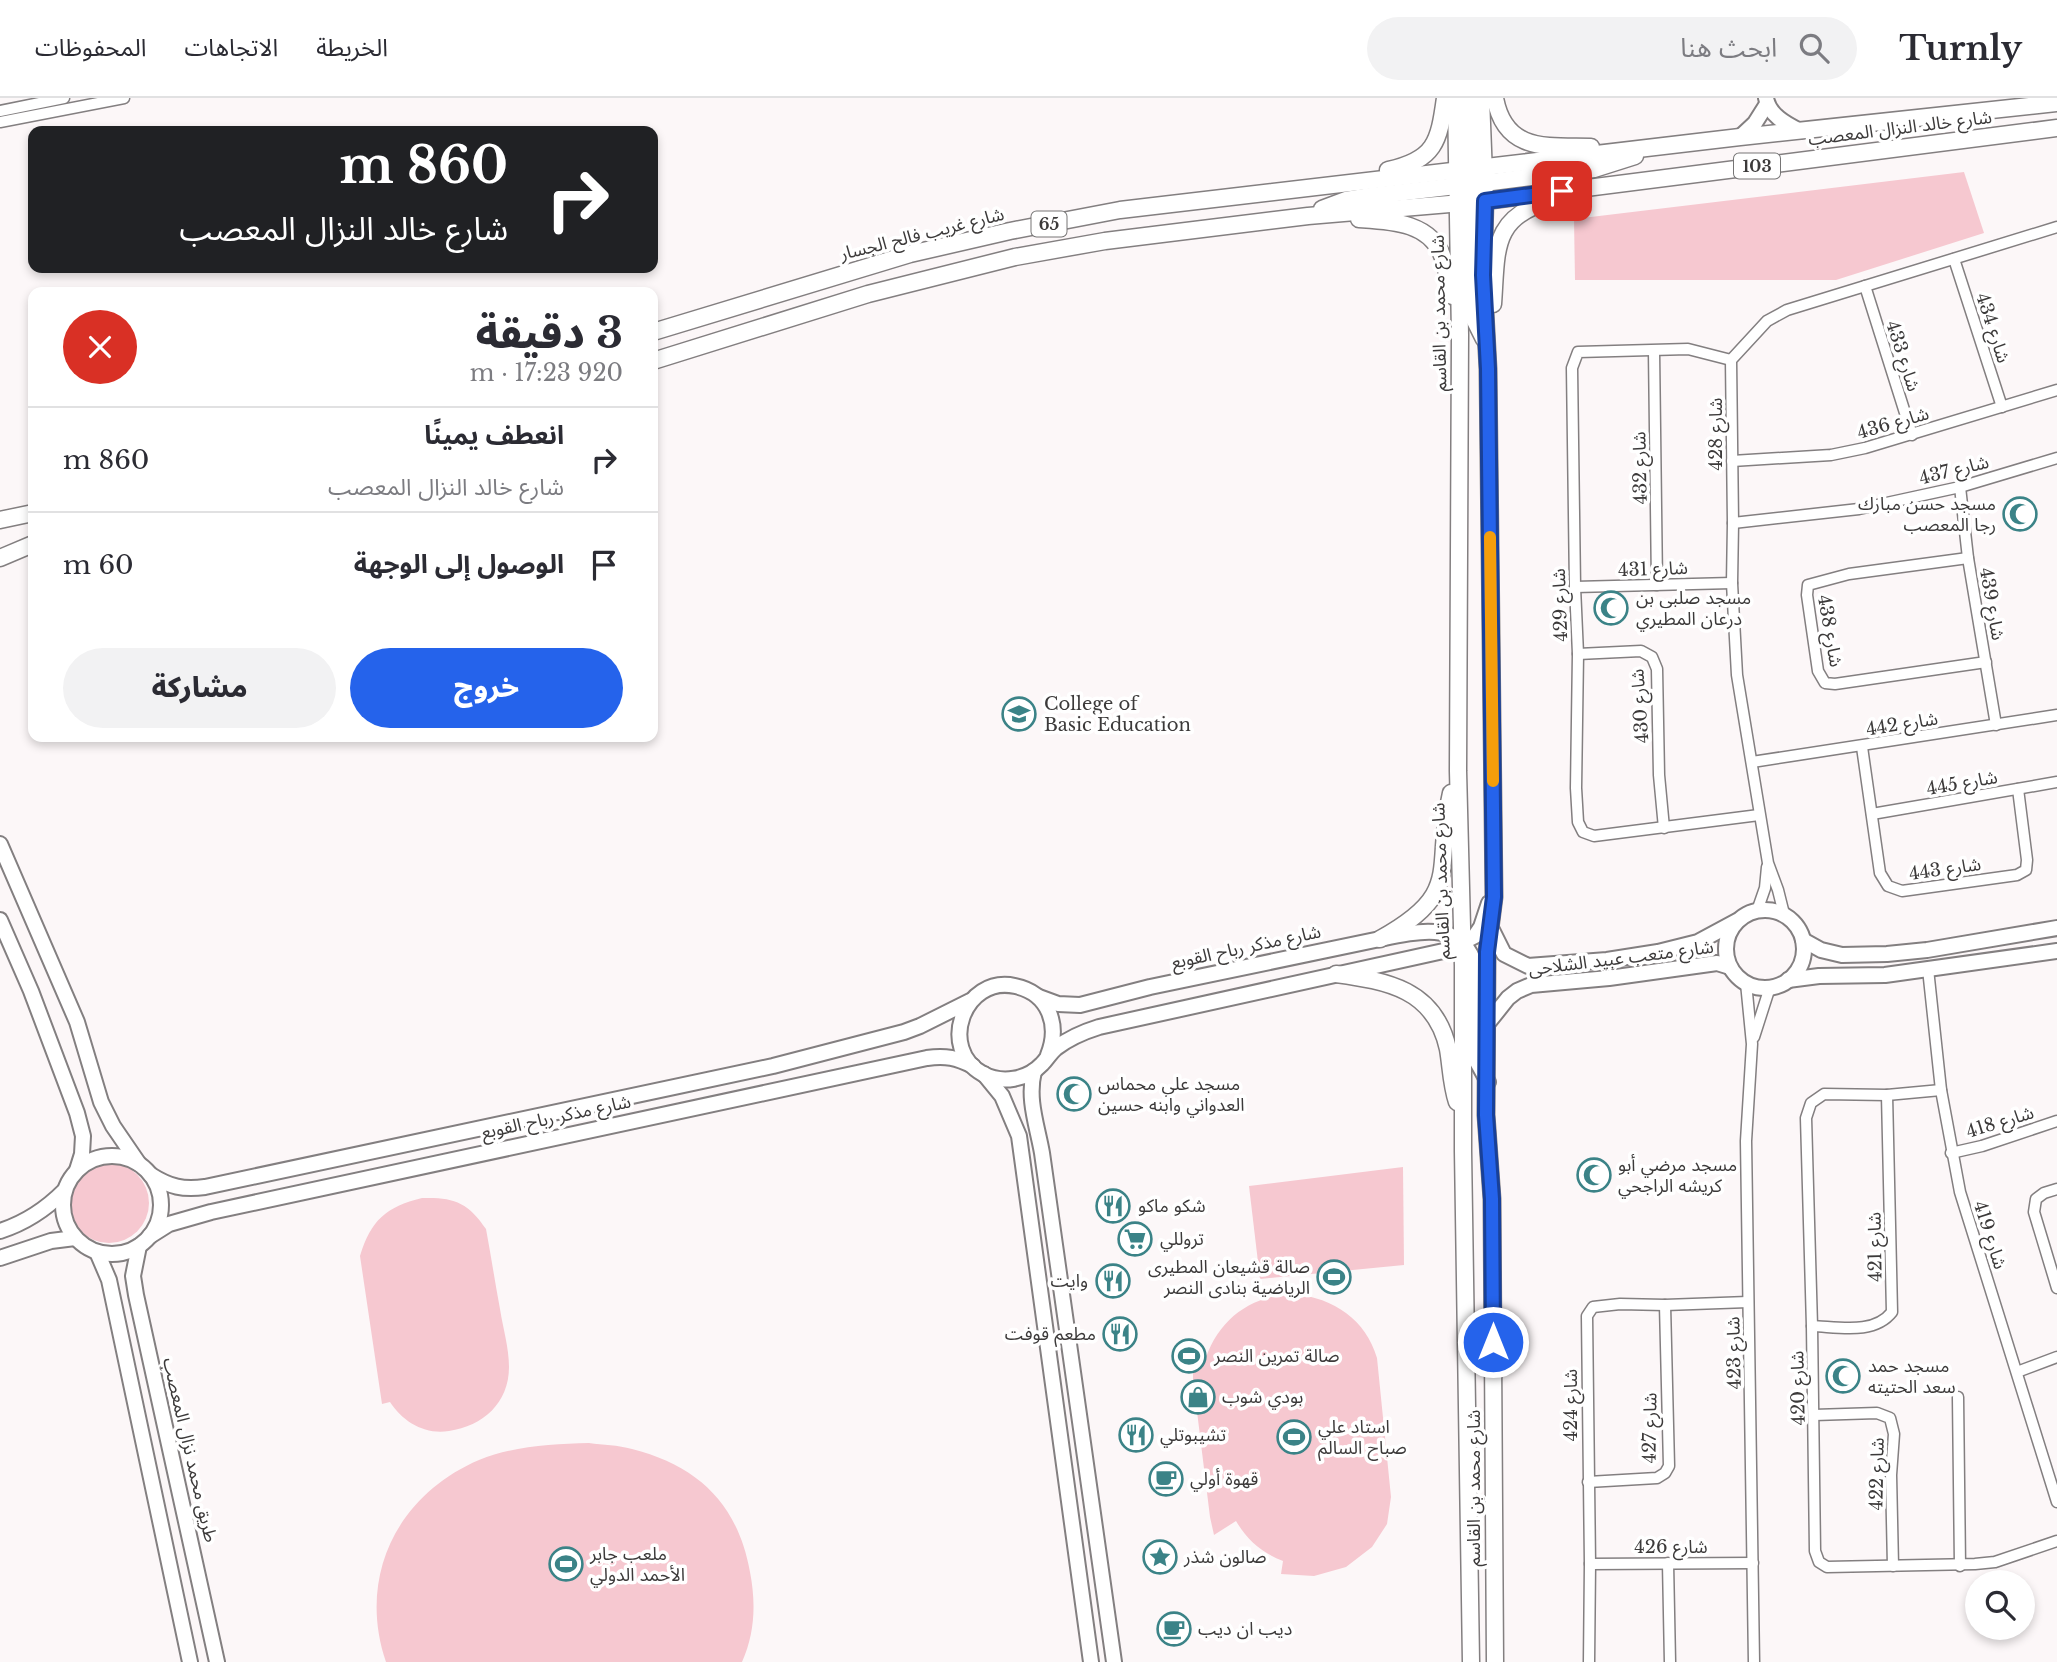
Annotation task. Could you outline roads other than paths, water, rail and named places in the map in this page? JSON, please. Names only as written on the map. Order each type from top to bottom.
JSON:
[{"type":"main road","points":[[1308,188],[1404,167],[1420,160],[1433,145],[1441,129],[1445,98]]},
{"type":"main road","name":"شارع محمد بن القاسم","points":[[1456,98],[1483,275],[1488,369],[1494,897],[1487,952],[1486,1123],[1493,1208],[1495,1662]]},
{"type":"main road","points":[[1467,98],[1471,184]]},
{"type":"main road","name":"شارع محمد بن القاسم","points":[[1471,1662],[1458,771],[1460,335],[1471,184],[1481,98]]},
{"type":"main road","points":[[1495,98],[1497,111],[1503,122],[1517,137],[1534,146],[1649,149]]},
{"type":"main road","name":"شارع خالد النزال المعصب","points":[[1649,149],[2033,106],[2057,101]]},
{"type":"main road","name":"شارع خالد النزال المعصب","points":[[1471,184],[1614,184],[2057,128]]},
{"type":"main road","points":[[1308,216],[1346,200],[1594,169],[1625,161],[1649,149]]},
{"type":"main road","name":"شارع غريب فالح الجسار","points":[[658,330],[910,254],[1120,210],[1308,188],[1471,184]]},
{"type":"main road","points":[[1488,369],[1498,244],[1507,227],[1517,215],[1535,205],[1614,184]]},
{"type":"main road","points":[[1308,216],[1399,221],[1415,227],[1443,256],[1460,335]]},
{"type":"main road","name":"65","points":[[658,359],[868,294],[1015,257],[1105,241],[1308,216]]},
{"type":"main road","points":[[0,520],[28,514]]},
{"type":"main road","points":[[0,558],[28,546]]},
{"type":"main road","points":[[1380,939],[1415,918],[1432,899],[1438,887],[1444,863],[1450,800],[1458,771]]},
{"type":"main road","points":[[1336,974],[1389,983],[1404,989],[1429,1009],[1444,1036],[1454,1092],[1463,1116]]},
{"type":"street","points":[[0,111],[64,98]]},
{"type":"street","points":[[0,122],[124,98]]},
{"type":"street","points":[[1740,137],[1755,123],[1767,101],[1781,121],[1800,131]]},
{"type":"street","points":[[1731,360],[1768,321],[1787,310],[2057,228]]},
{"type":"street","name":"شارع 434","points":[[1954,259],[2002,407]]},
{"type":"street","name":"شارع 433","points":[[1865,286],[1912,435]]},
{"type":"street","name":"شارع 429","points":[[1731,360],[1688,349],[1594,350],[1578,352],[1572,368],[1578,654],[1578,822],[1583,832],[1594,836],[1759,815]]},
{"type":"street","name":"شارع 432","points":[[1654,351],[1657,585]]},
{"type":"street","name":"شارع 428","points":[[1731,360],[1732,583],[1737,675],[1768,863],[1784,914]]},
{"type":"street","name":"شارع 436","points":[[1732,461],[1831,455],[1912,435],[2057,390]]},
{"type":"street","name":"شارع 437","points":[[1733,523],[1859,509],[1960,487],[2057,458]]},
{"type":"street","name":"شارع 439","points":[[1960,487],[1968,558],[1996,725]]},
{"type":"street","name":"شارع 438","points":[[1968,558],[1849,574],[1808,585],[1807,595],[1818,671],[1825,683],[1835,684],[1986,662]]},
{"type":"street","name":"شارع 431","points":[[1575,587],[1732,583]]},
{"type":"street","name":"شارع 430","points":[[1578,654],[1641,652],[1652,657],[1657,669],[1659,775],[1664,828]]},
{"type":"street","name":"شارع 442","points":[[1752,762],[2057,715]]},
{"type":"street","name":"شارع 443","points":[[1862,747],[1880,873],[1888,886],[1902,891],[2017,875],[2026,870],[2018,789]]},
{"type":"street","name":"شارع 445","points":[[1872,814],[2057,782]]},
{"type":"street","points":[[0,844],[76,1022],[102,1102],[113,1126],[139,1164],[151,1175],[161,1199],[160,1213],[145,1241],[119,1253],[97,1252],[85,1247],[75,1238],[66,1224],[62,1208],[64,1191]]},
{"type":"street","name":"شارع 428","points":[[1757,911],[1765,888],[1768,863]]},
{"type":"street","points":[[978,1070],[995,1078],[1009,1080],[1022,1077],[1034,1070],[1066,1041],[1099,1027],[1336,974],[1430,956],[1461,944],[1479,932],[1486,908],[1494,897]]},
{"type":"street","points":[[1788,980],[1802,962],[1803,940],[1793,921],[1784,914],[1766,910],[1757,911],[1737,921],[1726,942],[1726,955],[1730,967],[1746,983],[1758,987],[1770,987],[1788,980],[1819,976],[1885,975],[2057,951]]},
{"type":"street","points":[[0,920],[31,991],[77,1113],[83,1136],[82,1154],[77,1170],[64,1191],[32,1217],[0,1231]]},
{"type":"street","name":"شارع متعب عبيد الشلاحى","points":[[1492,929],[1504,954],[1528,966],[1607,960],[1658,952],[1698,942],[1737,921]]},
{"type":"street","points":[[1803,940],[1821,950],[1842,955],[1886,954],[1927,950],[2057,928]]},
{"type":"street","name":"شارع مذكر رباح القوبع","points":[[1038,996],[1058,1004],[1080,1005],[1150,987],[1410,933],[1436,932],[1450,935],[1461,944]]},
{"type":"street","points":[[1461,944],[1469,951],[1473,960],[1476,1057],[1488,1082]]},
{"type":"street","name":"شارع متعب عبيد الشلاحى","points":[[1488,1023],[1517,990],[1531,985],[1609,978],[1717,963],[1730,967]]},
{"type":"street","points":[[1528,966],[1522,977],[1531,985]]},
{"type":"street","name":"شارع 419","points":[[1928,969],[1941,1090],[1960,1192],[2057,1502]]},
{"type":"street","name":"شارع 423","points":[[1746,983],[1752,1044],[1746,1141],[1754,1662]]},
{"type":"street","points":[[1048,1055],[1054,1030],[1052,1018],[1038,996],[1025,988],[995,986],[981,991],[963,1011],[958,1034],[966,1057],[1002,1096],[1019,1136],[1091,1662]]},
{"type":"street","name":"شارع 423","points":[[1752,1044],[1770,987]]},
{"type":"street","name":"شارع مذكر رباح القوبع","points":[[151,1175],[168,1186],[186,1189],[205,1187],[508,1123],[774,1066],[840,1049],[920,1026],[970,1001]]},
{"type":"street","name":"شارع مذكر رباح القوبع","points":[[145,1241],[169,1224],[211,1212],[927,1058],[955,1058],[978,1070]]},
{"type":"street","points":[[1034,1070],[1031,1104],[1043,1163],[1114,1662]]},
{"type":"street","name":"شارع 420","points":[[1941,1090],[1887,1095],[1824,1094],[1811,1102],[1806,1118],[1815,1551],[1819,1562],[1827,1567],[1960,1566],[1995,1562],[2057,1541]]},
{"type":"street","name":"شارع 421","points":[[1812,1326],[1870,1327],[1884,1322],[1892,1312],[1887,1095]]},
{"type":"street","name":"شارع 418","points":[[1951,1153],[1982,1146],[2057,1121]]},
{"type":"street","points":[[77,1170],[91,1160],[107,1156],[123,1157],[139,1164]]},
{"type":"street","points":[[2057,1189],[2036,1199],[2034,1212],[2057,1288]]},
{"type":"street","points":[[0,1258],[51,1241],[75,1238]]},
{"type":"street","name":"طريق محمد نزال المعصب","points":[[145,1241],[133,1276],[136,1295],[217,1662]]},
{"type":"street","points":[[97,1252],[109,1280],[190,1662]]},
{"type":"street","name":"شارع 424","points":[[1588,1662],[1589,1310],[1593,1307],[1620,1304],[1748,1302]]},
{"type":"street","name":"شارع 427","points":[[1588,1482],[1657,1478],[1665,1473],[1669,1466],[1665,1305]]},
{"type":"street","points":[[2017,1371],[2057,1357]]},
{"type":"street","points":[[1958,1397],[1960,1566]]},
{"type":"street","name":"شارع 422","points":[[1814,1415],[1877,1413],[1890,1418],[1894,1434],[1891,1475],[1894,1566]]},
{"type":"street","points":[[1078,1565],[1091,1565],[1101,1561]]},
{"type":"street","points":[[1668,1563],[1670,1662]]},
{"type":"street","name":"شارع 426","points":[[1590,1564],[1752,1563]]},
{"type":"place","name":"مسجد حسن مبارك رجا المعصب","points":[[2020,514]]},
{"type":"place","name":"مسجد صلبي بن درعان المطيري","points":[[1611,608]]},
{"type":"place","name":"College of Basic Education","points":[[1019,714]]},
{"type":"place","name":"مسجد علي محماس العدواني وابنه حسين","points":[[1074,1094]]},
{"type":"place","name":"مسجد مرضي أبو كريشه الراجحي","points":[[1594,1175]]},
{"type":"place","name":"شكو ماكو","points":[[1113,1206]]},
{"type":"place","name":"تروللي","points":[[1135,1239]]},
{"type":"place","name":"صالة قشيعان المطيرى الرياضية بنادى النصر","points":[[1334,1277]]},
{"type":"place","name":"وايت","points":[[1113,1281]]},
{"type":"place","name":"مطعم قوفت","points":[[1120,1334]]},
{"type":"place","name":"صالة تمرين النصر","points":[[1189,1356]]},
{"type":"place","name":"مسجد حمد سعد الحتيته","points":[[1843,1376]]},
{"type":"place","name":"بودي شوب","points":[[1198,1397]]},
{"type":"place","name":"تشيبوتلي","points":[[1136,1435]]},
{"type":"place","name":"استاد علي صباح السالم","points":[[1294,1437]]},
{"type":"place","name":"قهوة أولي","points":[[1166,1479]]},
{"type":"place","name":"صالون شذر","points":[[1160,1557]]},
{"type":"place","name":"ملعب جابر الأحمد الدولي","points":[[566,1564]]},
{"type":"place","name":"ديب ان ديب","points":[[1174,1629]]}]
